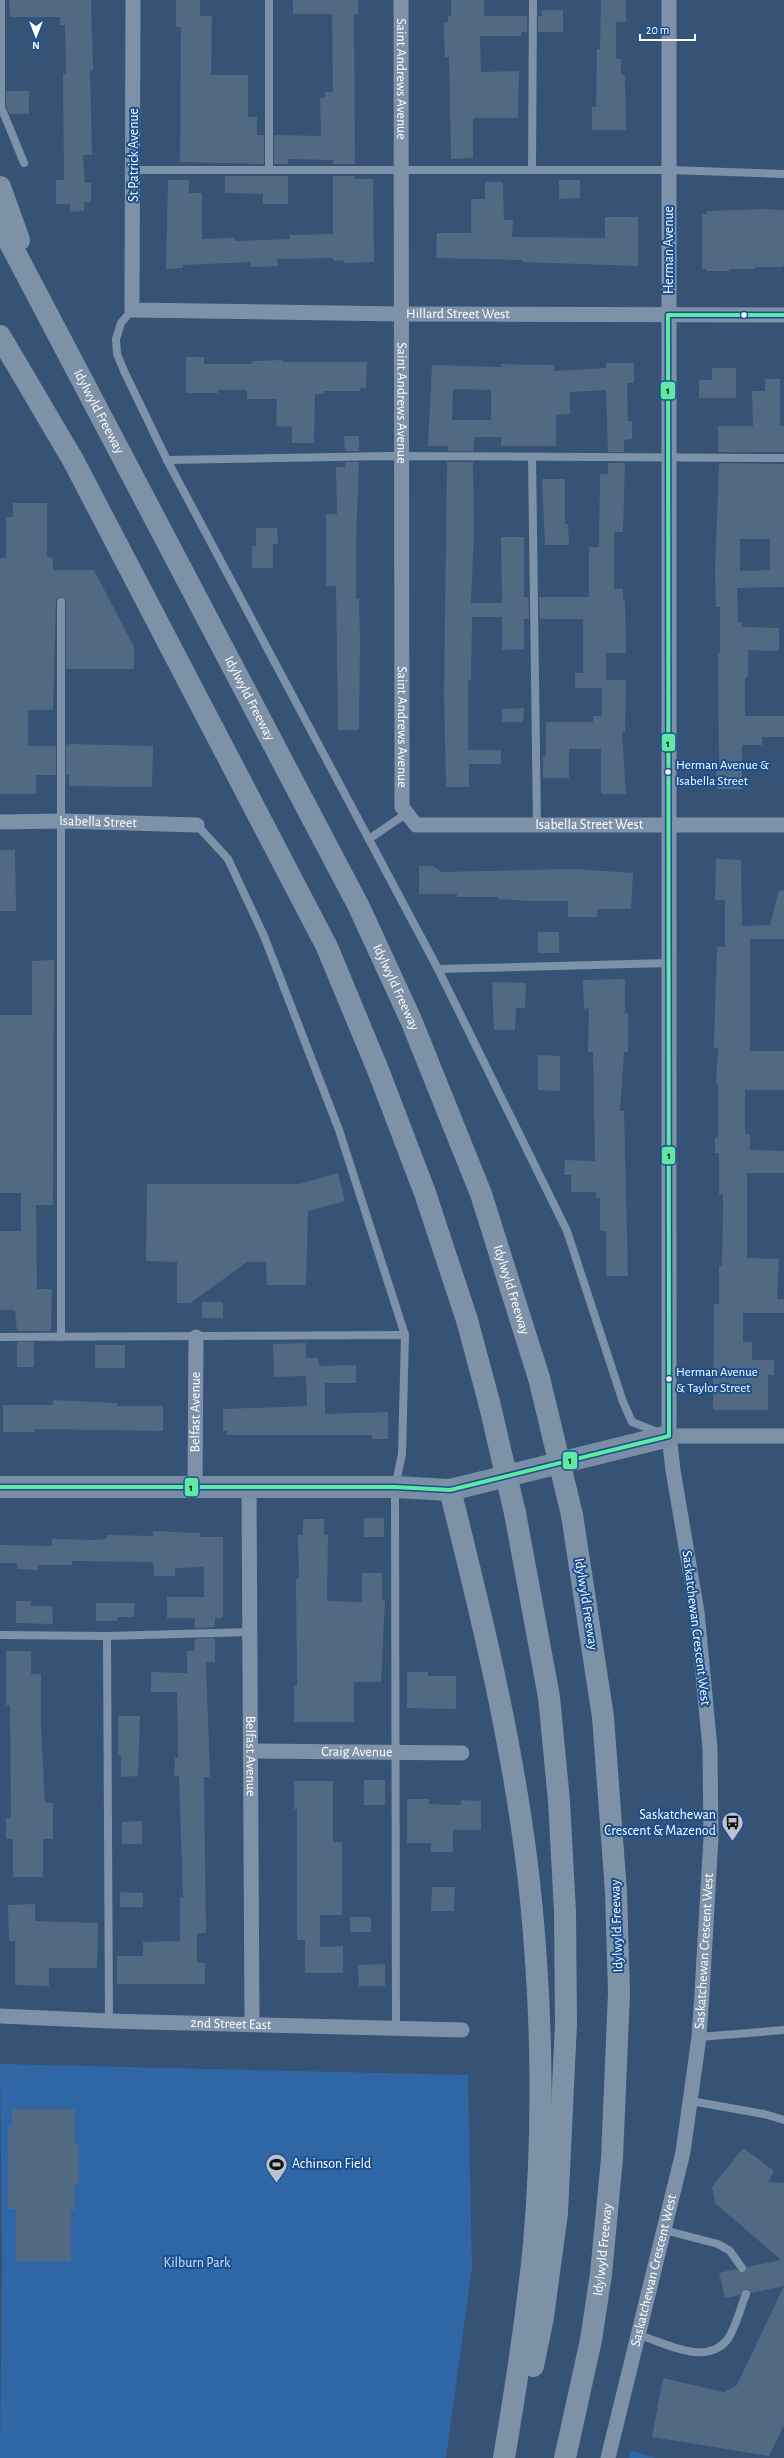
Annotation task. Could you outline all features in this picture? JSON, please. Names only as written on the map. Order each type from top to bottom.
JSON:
[{"type":"highway","points":[[0,187],[39,296]]},
{"type":"highway","name":"Idylwyld Freeway","points":[[0,224],[362,914],[411,1020],[481,1194],[539,1378],[572,1515],[603,1717],[616,1892],[619,1993],[612,2158],[601,2274],[591,2340],[565,2458]]},
{"type":"highway","points":[[0,336],[73,460],[326,947],[378,1070],[425,1193],[467,1320],[489,1402],[515,1513],[549,1697],[559,1801],[566,1910],[566,2024],[556,2220],[543,2318],[512,2458]]},
{"type":"highway","points":[[450,1490],[487,1640],[514,1772],[531,1900],[538,2014],[540,2151],[534,2243],[522,2351],[504,2458]]},
{"type":"street","name":"St Patrick Avenue","points":[[132,310],[134,170],[133,0]]},
{"type":"street","name":"Saint Andrews Avenue","points":[[401,0],[402,456],[405,810]]},
{"type":"street","name":"Herman Avenue","points":[[669,0],[668,315],[670,457],[670,1436]]},
{"type":"street","name":"Hillard Street West","points":[[132,310],[402,314],[784,315]]},
{"type":"street","name":"Isabella Street West","points":[[405,810],[416,825],[784,825]]},
{"type":"street","name":"Isabella Street","points":[[0,822],[62,821],[197,825]]},
{"type":"street","name":"Belfast Avenue","points":[[195,1487],[196,1338]]},
{"type":"street","points":[[0,1488],[395,1487],[450,1490],[670,1436],[784,1436]]},
{"type":"street","name":"Saskatchewan Crescent West","points":[[608,2458],[683,2152],[699,2037],[711,1838],[710,1748],[697,1612],[673,1470],[670,1436]]},
{"type":"street","name":"Belfast Avenue","points":[[250,1488],[252,2024]]},
{"type":"street","name":"Craig Avenue","points":[[252,1751],[462,1753]]},
{"type":"street","name":"2nd Street East","points":[[0,2016],[396,2030],[462,2030]]},
{"type":"lane","points":[[1,0],[1,107],[24,162]]},
{"type":"lane","points":[[269,0],[269,169]]},
{"type":"lane","points":[[532,170],[533,0]]},
{"type":"lane","points":[[134,170],[669,170],[784,174]]},
{"type":"lane","points":[[132,310],[119,328],[116,339],[117,354],[167,460],[438,969],[567,1232],[623,1402],[632,1422],[670,1436]]},
{"type":"lane","points":[[167,460],[402,456],[784,458]]},
{"type":"lane","points":[[532,457],[537,825]]},
{"type":"lane","points":[[61,602],[61,1337]]},
{"type":"lane","points":[[369,839],[405,810]]},
{"type":"lane","points":[[197,825],[228,860],[264,936],[339,1130],[405,1335],[402,1454],[395,1487],[396,2030]]},
{"type":"lane","points":[[438,969],[669,963]]},
{"type":"lane","points":[[0,1337],[196,1338],[405,1335]]},
{"type":"lane","points":[[0,1635],[107,1636],[251,1632]]},
{"type":"lane","points":[[107,1636],[109,2021]]},
{"type":"lane","points":[[699,2037],[784,2030]]},
{"type":"lane","points":[[691,2101],[764,2114],[784,2120]]},
{"type":"lane","points":[[664,2230],[718,2244],[730,2251],[742,2268]]},
{"type":"lane","points":[[638,2335],[696,2353],[710,2352],[728,2339],[746,2294]]},
{"type":"green space","name":"Kilburn Park","points":[[0,2064],[468,2075],[472,2268],[446,2458],[0,2458],[2,2263]]},
{"type":"green space","points":[[631,2450],[657,2458],[629,2458]]},
{"type":"building","points":[[9,0],[91,0],[93,70],[90,70],[92,155],[83,155],[85,183],[91,183],[91,202],[84,202],[84,211],[70,212],[70,204],[56,204],[56,180],[64,180],[63,74],[66,74],[65,25],[60,25],[60,17],[10,17]]},
{"type":"building","points":[[176,0],[200,0],[200,16],[212,16],[211,75],[248,75],[248,117],[257,117],[257,135],[264,135],[264,164],[180,162],[181,27],[176,27]]},
{"type":"building","points":[[293,0],[358,0],[358,14],[354,14],[355,164],[333,164],[333,160],[288,159],[288,164],[274,164],[274,135],[321,136],[320,98],[325,98],[325,92],[333,92],[332,14],[293,14]]},
{"type":"building","points":[[451,0],[484,0],[484,16],[527,16],[527,32],[521,32],[521,36],[480,36],[481,72],[519,71],[518,118],[473,118],[473,158],[451,159],[449,57],[445,57],[444,22],[448,22],[448,16],[451,16]]},
{"type":"building","points":[[601,0],[626,0],[626,22],[616,22],[616,59],[621,59],[621,75],[625,75],[626,130],[592,130],[592,107],[596,107],[597,49],[600,49]]},
{"type":"building","points":[[542,10],[563,10],[563,32],[538,32],[538,16],[542,16]]},
{"type":"building","points":[[6,91],[29,91],[29,114],[10,114],[6,106]]},
{"type":"building","points":[[225,176],[288,176],[288,204],[263,204],[263,194],[225,193]]},
{"type":"building","points":[[333,176],[355,176],[355,179],[373,179],[374,262],[344,263],[344,260],[333,261],[333,258],[277,259],[278,266],[251,267],[251,262],[183,265],[183,268],[166,269],[168,180],[189,180],[189,193],[202,193],[202,239],[235,238],[235,241],[290,239],[290,235],[333,234]]},
{"type":"building","points":[[559,180],[580,180],[580,198],[559,199]]},
{"type":"building","points":[[485,182],[503,182],[504,220],[513,220],[512,237],[605,238],[605,217],[638,217],[638,266],[522,262],[522,260],[436,258],[437,233],[471,233],[471,199],[485,199]]},
{"type":"building","points":[[762,209],[784,210],[784,265],[782,267],[755,267],[755,269],[729,269],[729,271],[706,271],[706,269],[702,269],[702,214],[707,214],[707,211]]},
{"type":"building","points":[[186,357],[204,357],[204,364],[253,364],[252,361],[283,360],[283,362],[367,362],[366,388],[360,388],[360,391],[324,391],[324,394],[315,394],[314,443],[292,443],[292,427],[276,426],[277,399],[247,399],[247,390],[218,390],[218,393],[186,393]]},
{"type":"building","points":[[606,363],[634,363],[634,383],[627,383],[628,421],[632,421],[632,439],[624,440],[624,452],[608,452],[606,390],[570,392],[570,414],[556,415],[556,446],[501,446],[501,437],[475,437],[473,451],[448,451],[448,446],[428,446],[432,365],[501,367],[501,364],[554,365],[554,371],[606,368]],"holes":[[[453,389],[491,390],[491,420],[452,420]]]},
{"type":"building","points":[[712,368],[736,368],[736,398],[699,398],[699,380],[712,380]]},
{"type":"building","points":[[765,379],[780,379],[780,426],[784,426],[784,452],[718,452],[718,426],[753,426],[752,391],[765,391]]},
{"type":"building","points":[[344,436],[359,436],[359,451],[345,451]]},
{"type":"building","points":[[345,462],[359,462],[356,542],[356,599],[359,599],[360,638],[359,730],[338,730],[336,586],[326,586],[326,514],[337,514],[336,467],[345,467]]},
{"type":"building","points":[[447,462],[473,462],[474,533],[471,603],[502,603],[501,537],[524,537],[524,597],[528,597],[529,619],[524,619],[524,649],[502,650],[502,617],[472,617],[471,680],[468,680],[468,750],[501,750],[501,764],[469,764],[469,787],[446,787],[444,693]]},
{"type":"building","points":[[608,463],[625,463],[623,532],[614,532],[614,589],[623,589],[623,600],[625,600],[626,653],[606,653],[606,680],[626,680],[625,732],[622,732],[626,794],[601,794],[601,749],[569,749],[569,778],[543,778],[543,756],[546,756],[546,722],[593,722],[593,716],[602,716],[602,688],[575,688],[575,673],[583,673],[583,619],[540,619],[539,597],[589,597],[589,547],[599,547],[600,474],[608,474]]},
{"type":"building","points":[[719,463],[784,464],[784,587],[737,588],[738,622],[742,622],[742,627],[779,628],[779,651],[748,650],[748,677],[745,677],[745,716],[784,716],[784,737],[762,737],[762,745],[742,745],[742,789],[717,789],[716,767],[719,767],[718,653],[720,653],[720,607],[716,607],[715,572]],"holes":[[[740,539],[770,539],[770,570],[740,571]]]},
{"type":"building","points":[[542,479],[565,479],[565,524],[568,524],[569,545],[545,545]]},
{"type":"building","points":[[13,503],[47,503],[47,557],[53,558],[53,570],[94,570],[134,647],[134,669],[66,669],[66,602],[61,597],[56,599],[53,710],[28,710],[28,746],[56,746],[56,775],[36,775],[36,794],[0,794],[0,558],[6,558],[6,517],[13,517]]},
{"type":"building","points":[[256,528],[277,528],[278,544],[273,544],[273,568],[252,568],[252,546],[256,546]]},
{"type":"building","points":[[524,708],[523,722],[502,722],[502,709]]},
{"type":"building","points":[[69,744],[153,746],[152,787],[69,786],[69,775],[66,775],[66,746]]},
{"type":"building","points":[[0,850],[15,850],[16,911],[0,911]]},
{"type":"building","points":[[716,859],[741,860],[742,926],[770,925],[779,890],[784,891],[784,939],[750,939],[750,1051],[784,1051],[784,1090],[745,1090],[745,1134],[750,1134],[750,1150],[784,1151],[784,1173],[747,1173],[747,1258],[779,1259],[777,1299],[784,1299],[784,1313],[743,1313],[743,1342],[752,1342],[752,1360],[774,1360],[774,1375],[768,1375],[768,1410],[713,1410],[714,1304],[719,1304],[719,1266],[722,1266],[723,1210],[723,1194],[719,1194],[719,1153],[715,1153],[715,1138],[718,1138],[718,1084],[716,1084],[718,1048],[714,1048],[715,1009],[717,947],[725,947],[725,900],[715,900]]},
{"type":"building","points":[[419,866],[432,866],[442,872],[574,869],[633,873],[631,909],[597,909],[597,917],[568,917],[568,901],[531,901],[498,899],[498,897],[457,897],[457,894],[419,894]]},
{"type":"building","points":[[538,932],[559,932],[559,953],[538,953]]},
{"type":"building","points":[[54,960],[53,1205],[36,1205],[37,1289],[52,1289],[51,1331],[17,1331],[15,1310],[0,1310],[0,1231],[21,1231],[21,1193],[0,1193],[0,1015],[32,1015],[32,961]]},
{"type":"building","points":[[625,979],[625,1013],[628,1013],[628,1052],[624,1052],[620,1111],[624,1111],[628,1276],[606,1276],[606,1231],[600,1231],[600,1198],[596,1198],[596,1192],[571,1192],[571,1175],[564,1175],[565,1160],[595,1161],[593,1052],[588,1052],[589,1008],[584,1009],[583,980]]},
{"type":"building","points":[[492,982],[526,983],[525,1008],[516,1008],[515,1030],[494,1030]]},
{"type":"building","points":[[538,1055],[560,1056],[560,1091],[538,1090]]},
{"type":"building","points":[[338,1173],[345,1201],[308,1211],[306,1285],[267,1285],[266,1262],[247,1262],[190,1303],[177,1303],[177,1262],[146,1261],[147,1184],[299,1184]]},
{"type":"building","points":[[202,1302],[223,1302],[223,1318],[202,1318]]},
{"type":"building","points":[[17,1342],[34,1342],[34,1367],[17,1367]]},
{"type":"building","points":[[306,1343],[306,1358],[318,1358],[319,1366],[356,1365],[356,1383],[325,1383],[325,1414],[388,1412],[388,1439],[372,1439],[372,1435],[227,1435],[227,1431],[223,1431],[223,1409],[307,1406],[306,1376],[274,1377],[273,1344]]},
{"type":"building","points":[[95,1345],[125,1345],[125,1368],[95,1368]]},
{"type":"building","points":[[53,1400],[117,1403],[117,1406],[163,1406],[163,1431],[35,1429],[35,1432],[3,1432],[3,1405],[53,1405]]},
{"type":"building","points":[[364,1518],[384,1518],[384,1537],[364,1537]]},
{"type":"building","points":[[303,1519],[324,1519],[324,1535],[328,1535],[327,1601],[362,1602],[362,1573],[382,1573],[382,1600],[385,1600],[381,1682],[354,1682],[354,1722],[294,1722],[294,1686],[297,1685],[296,1579],[299,1579],[298,1535],[303,1535]]},
{"type":"building","points":[[153,1531],[200,1533],[200,1537],[223,1537],[223,1618],[215,1618],[215,1627],[195,1628],[195,1618],[167,1618],[167,1597],[204,1597],[204,1567],[175,1568],[175,1576],[154,1576],[153,1562],[72,1561],[72,1565],[38,1565],[38,1570],[17,1569],[17,1563],[0,1563],[0,1545],[52,1546],[52,1539],[94,1540],[107,1539],[107,1535],[153,1536]]},
{"type":"building","points":[[16,1601],[31,1601],[31,1606],[52,1606],[53,1624],[16,1623]]},
{"type":"building","points":[[96,1603],[135,1603],[134,1617],[118,1617],[117,1621],[96,1621]]},
{"type":"building","points":[[215,1638],[215,1662],[206,1662],[210,1777],[204,1777],[206,1933],[197,1933],[197,1963],[205,1963],[205,1984],[117,1984],[117,1956],[143,1956],[143,1942],[180,1941],[180,1897],[183,1897],[179,1776],[174,1776],[175,1758],[178,1758],[177,1692],[151,1692],[151,1672],[187,1673],[187,1651],[194,1651],[195,1639]]},
{"type":"building","points":[[6,1651],[31,1651],[31,1674],[41,1674],[41,1726],[45,1803],[53,1803],[53,1839],[43,1839],[43,1877],[13,1877],[13,1839],[6,1839],[6,1818],[11,1818],[10,1705],[6,1705]]},
{"type":"building","points":[[407,1672],[428,1672],[428,1676],[456,1676],[456,1709],[407,1708]]},
{"type":"building","points":[[118,1716],[140,1716],[138,1776],[121,1777],[121,1755],[118,1755]]},
{"type":"building","points":[[364,1780],[385,1780],[385,1805],[364,1805]]},
{"type":"building","points":[[294,1781],[333,1781],[333,1842],[342,1842],[342,1915],[320,1915],[320,1947],[343,1946],[343,1973],[305,1973],[305,1940],[297,1940],[297,1809],[294,1809]]},
{"type":"building","points":[[407,1799],[429,1799],[429,1804],[461,1805],[461,1800],[481,1801],[481,1830],[453,1830],[453,1852],[431,1852],[431,1843],[407,1843]]},
{"type":"building","points":[[142,1821],[142,1844],[122,1844],[122,1822]]},
{"type":"building","points":[[432,1887],[455,1887],[454,1911],[431,1911]]},
{"type":"building","points":[[120,1892],[143,1893],[143,1907],[120,1907]]},
{"type":"building","points":[[35,1904],[35,1921],[98,1923],[97,1968],[49,1968],[49,1986],[15,1985],[15,1941],[9,1941],[8,1905]]},
{"type":"building","points":[[350,1917],[371,1917],[371,1932],[350,1932]]},
{"type":"building","points":[[385,1964],[385,1986],[359,1986],[358,1965]]},
{"type":"building","points":[[12,2109],[75,2109],[75,2145],[79,2145],[79,2184],[75,2184],[75,2210],[71,2210],[71,2261],[16,2261],[16,2209],[8,2209],[8,2126],[12,2126]]},
{"type":"building","points":[[743,2148],[774,2171],[768,2182],[784,2183],[784,2286],[751,2293],[745,2289],[740,2295],[725,2298],[719,2273],[736,2269],[743,2273],[747,2267],[781,2260],[715,2203],[712,2187]]},
{"type":"building","points":[[784,2286],[784,2425],[769,2456],[652,2437],[663,2378],[724,2392],[737,2385]]},
{"type":"transit line","name":"1","points":[[0,1487],[395,1487],[450,1490],[669,1436],[668,315],[784,315]]},
{"type":"place","name":"Herman Avenue & Isabella Street","points":[[668,772]]},
{"type":"place","name":"Herman Avenue & Taylor Street","points":[[669,1379]]},
{"type":"place","name":"Saskatchewan Crescent & Mazenod","points":[[732,1842]]},
{"type":"place","name":"Achinson Field","points":[[277,2184]]}]
